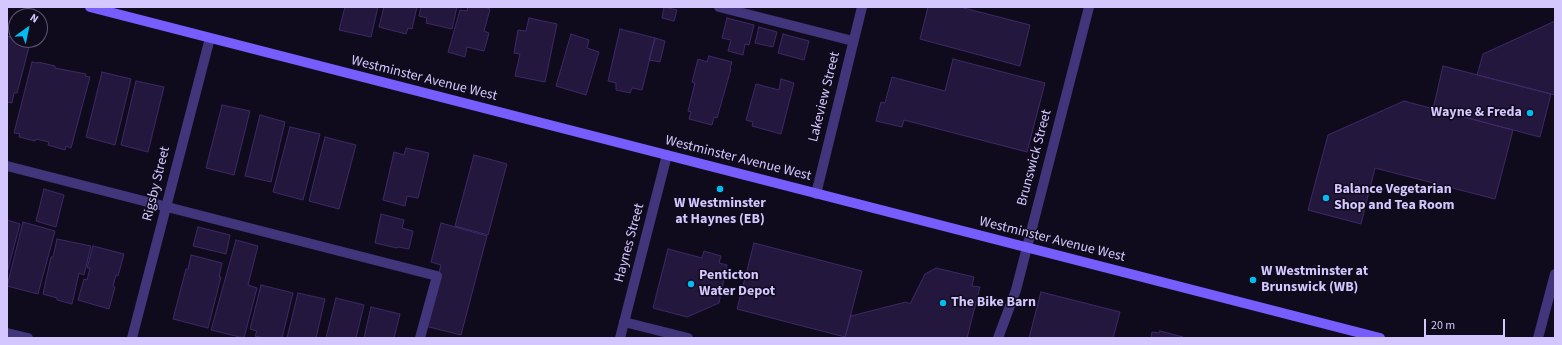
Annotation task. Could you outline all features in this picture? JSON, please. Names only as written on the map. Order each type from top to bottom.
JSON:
[{"type":"main road","name":"Westminster Avenue West","points":[[90,7],[1380,338]]},
{"type":"street","points":[[719,7],[853,41]]},
{"type":"street","name":"Lakeview Street","points":[[816,194],[862,7]]},
{"type":"street","name":"Brunswick Street","points":[[998,338],[1016,290],[1089,7]]},
{"type":"street","name":"Rigsby Street","points":[[132,338],[210,38]]},
{"type":"street","name":"Haynes Street","points":[[620,338],[667,155]]},
{"type":"street","points":[[7,166],[437,276],[420,338]]},
{"type":"street","points":[[1538,338],[1555,274]]},
{"type":"street","points":[[624,322],[688,338]]},
{"type":"street","points":[[7,333],[28,338]]},
{"type":"building","points":[[345,7],[378,7],[371,37],[339,30]]},
{"type":"building","points":[[384,7],[417,7],[412,29],[408,28],[406,34],[379,27]]},
{"type":"building","points":[[421,7],[457,7],[452,29],[426,23],[427,18],[419,16]]},
{"type":"building","points":[[468,7],[485,7],[490,9],[484,31],[489,33],[484,51],[467,47],[465,57],[448,52],[460,10],[467,11]]},
{"type":"building","points":[[664,7],[677,10],[674,21],[662,18]]},
{"type":"building","points":[[928,7],[960,7],[1030,25],[1020,66],[920,39]]},
{"type":"building","points":[[529,18],[557,24],[545,82],[515,76],[520,54],[514,53],[518,30],[526,31]]},
{"type":"building","points":[[727,18],[754,25],[749,45],[745,44],[743,55],[728,51],[731,40],[722,38]]},
{"type":"building","points":[[1555,21],[1555,95],[1477,75],[1483,54]]},
{"type":"building","points":[[759,27],[777,32],[773,47],[755,43]]},
{"type":"building","points":[[620,29],[655,38],[642,90],[632,88],[630,93],[616,90],[616,83],[608,81]]},
{"type":"building","points":[[571,34],[589,40],[587,48],[599,52],[586,95],[556,86]]},
{"type":"building","points":[[783,34],[809,41],[804,60],[778,53]]},
{"type":"building","points":[[7,36],[8,48],[29,48],[17,93],[14,93],[12,103],[7,102]]},
{"type":"building","points":[[655,38],[665,41],[660,62],[649,60]]},
{"type":"building","points":[[709,56],[732,62],[717,118],[714,117],[712,125],[689,119],[691,112],[688,111],[695,83],[692,82],[698,59],[707,62]]},
{"type":"building","points":[[953,59],[1045,83],[1027,152],[904,120],[902,127],[876,121],[881,102],[885,103],[892,77],[945,91]]},
{"type":"building","points":[[32,62],[38,62],[55,66],[55,68],[86,74],[85,76],[90,77],[71,148],[66,146],[65,150],[48,145],[49,142],[36,139],[35,141],[19,137],[20,134],[14,133]]},
{"type":"building","points":[[1443,66],[1551,94],[1540,137],[1433,109]]},
{"type":"building","points":[[102,72],[131,79],[115,145],[86,137]]},
{"type":"building","points":[[781,79],[794,83],[781,134],[752,126],[753,122],[746,120],[756,84],[779,90]]},
{"type":"building","points":[[136,81],[164,87],[148,152],[121,145]]},
{"type":"building","points":[[1404,101],[1513,130],[1495,199],[1375,168],[1361,224],[1308,210],[1328,135]]},
{"type":"building","points":[[222,105],[250,111],[234,175],[206,168]]},
{"type":"building","points":[[260,115],[285,122],[271,182],[245,176]]},
{"type":"building","points":[[290,127],[320,134],[303,200],[273,192]]},
{"type":"building","points":[[325,137],[356,145],[339,209],[309,201]]},
{"type":"building","points":[[406,148],[429,153],[418,198],[407,196],[405,206],[383,200],[394,152],[404,155]]},
{"type":"building","points":[[474,155],[507,164],[488,235],[455,226]]},
{"type":"building","points":[[44,189],[64,195],[56,227],[36,221]]},
{"type":"building","points":[[381,214],[404,220],[402,228],[413,231],[409,249],[375,243]]},
{"type":"building","points":[[7,220],[20,224],[7,273]]},
{"type":"building","points":[[23,222],[55,231],[38,294],[7,286]]},
{"type":"building","points":[[441,223],[487,236],[461,335],[425,326],[441,265],[431,262]]},
{"type":"building","points":[[198,227],[230,235],[226,254],[193,246]]},
{"type":"building","points":[[57,239],[91,246],[84,275],[79,273],[72,304],[43,294],[51,257],[53,257]]},
{"type":"building","points":[[236,240],[258,246],[248,285],[257,288],[244,338],[211,330]]},
{"type":"building","points":[[754,243],[862,271],[845,337],[737,309]]},
{"type":"building","points":[[93,246],[124,254],[118,276],[116,275],[113,286],[115,287],[109,309],[78,300],[84,279],[87,280],[90,268],[87,268]]},
{"type":"building","name":"Penticton Water Depot","points":[[668,249],[702,258],[704,251],[721,256],[719,263],[727,265],[719,303],[687,317],[653,308]]},
{"type":"building","points":[[191,255],[222,263],[219,277],[221,277],[208,328],[173,319]]},
{"type":"building","name":"The Bike Barn","points":[[936,268],[974,277],[972,286],[980,287],[967,338],[845,338],[851,316],[906,302],[910,304],[925,274]]},
{"type":"building","points":[[261,285],[293,293],[282,338],[264,338],[255,336],[257,331],[250,329]]},
{"type":"building","points":[[1041,292],[1120,312],[1113,338],[1029,338]]},
{"type":"building","points":[[298,293],[325,299],[316,338],[287,338]]},
{"type":"building","points":[[336,298],[364,305],[356,338],[326,338]]},
{"type":"building","points":[[371,307],[400,314],[394,338],[364,338]]},
{"type":"building","points":[[1160,331],[1183,337],[1151,338],[1152,332],[1159,333]]},
{"type":"place","name":"Wayne & Freda","points":[[1530,113]]},
{"type":"place","name":"W Westminster at Haynes (EB)","points":[[720,189]]},
{"type":"place","name":"Balance Vegetarian Shop and Tea Room","points":[[1326,198]]},
{"type":"place","name":"W Westminster at Brunswick (WB)","points":[[1253,280]]},
{"type":"place","name":"Penticton Water Depot","points":[[691,284]]},
{"type":"place","name":"The Bike Barn","points":[[943,303]]}]
